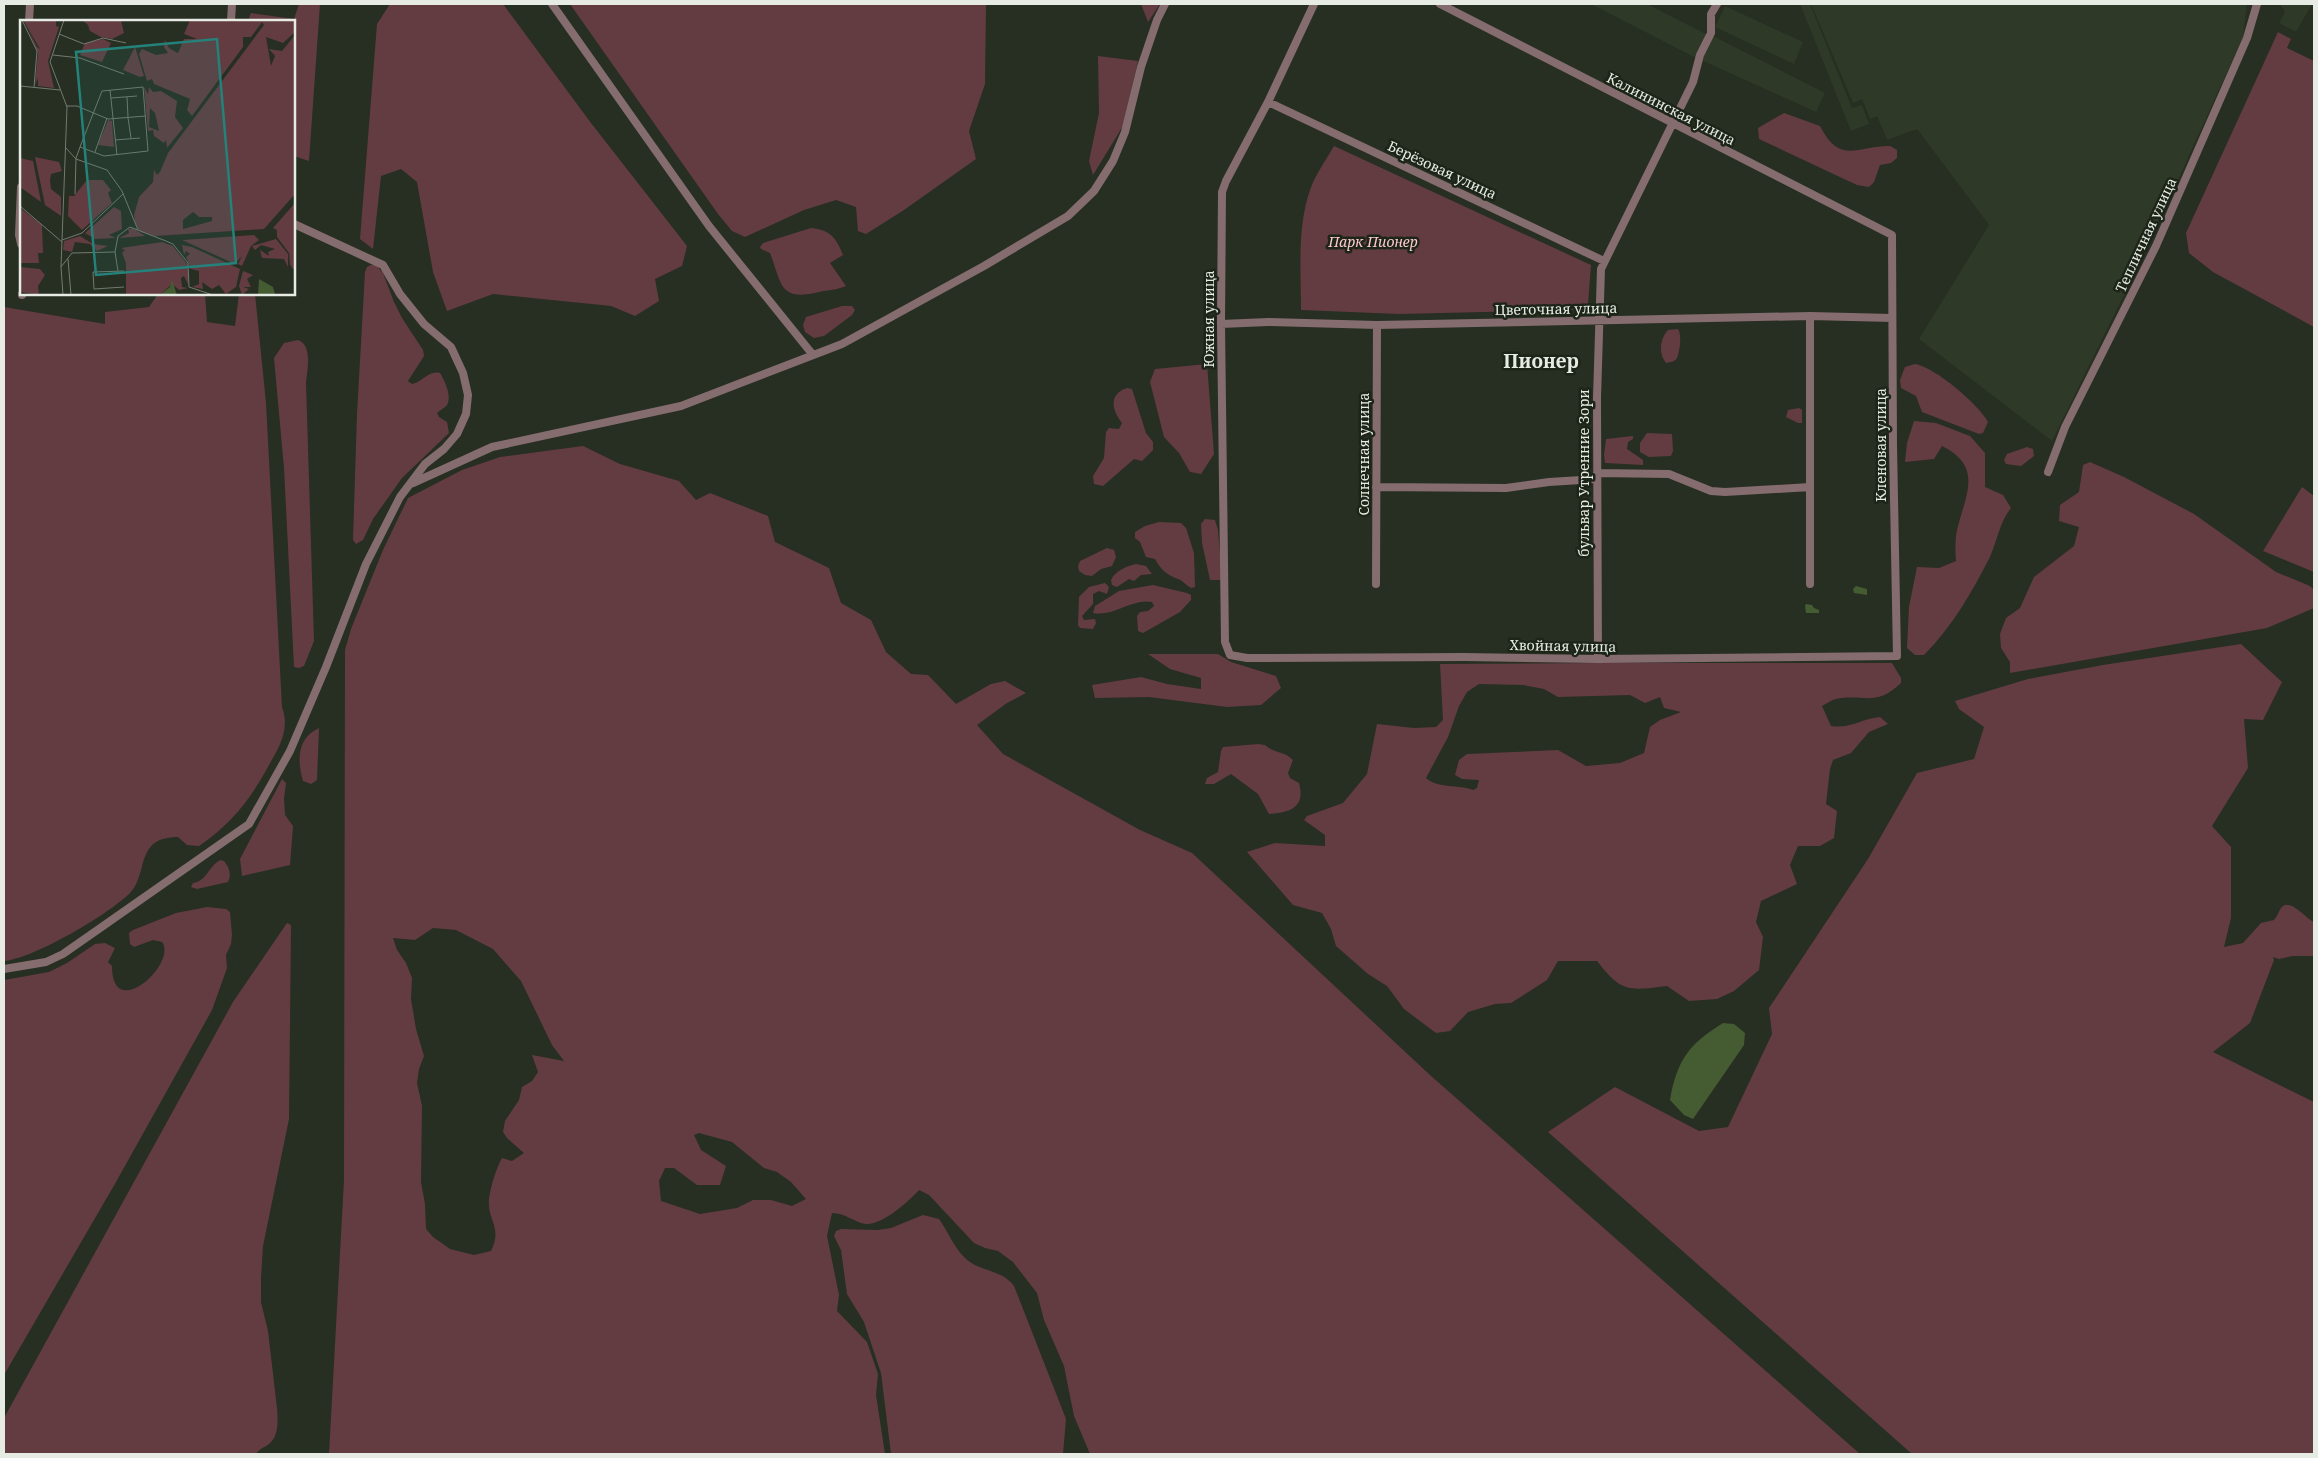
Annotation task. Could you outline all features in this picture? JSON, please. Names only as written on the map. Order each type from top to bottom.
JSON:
[{"type":"street","points":[[29,20],[30,4]]},
{"type":"street","points":[[231,20],[232,4]]},
{"type":"street","points":[[552,4],[709,226],[813,355]]},
{"type":"street","points":[[410,484],[492,447],[681,406],[842,344],[984,266],[1068,216],[1094,191],[1113,161],[1125,132],[1141,67],[1157,20],[1165,4]]},
{"type":"street","name":"Южная улица","points":[[1230,654],[1224,642],[1221,324],[1222,192],[1268,102],[1314,4]]},
{"type":"street","name":"Калининская улица","points":[[1440,4],[1892,235]]},
{"type":"street","name":"бульвар Утренние Зори","points":[[1598,659],[1598,320],[1601,269],[1674,125],[1693,82],[1700,55],[1711,33],[1711,14],[1717,4]]},
{"type":"street","name":"Тепличная улица","points":[[2048,472],[2066,427],[2156,246],[2247,38],[2257,4]]},
{"type":"street","name":"Берёзовая улица","points":[[1268,102],[1604,261]]},
{"type":"street","points":[[4,969],[46,962],[62,954],[249,824],[290,751],[326,667],[366,564],[400,497],[425,464],[444,449],[457,434],[466,414],[468,394],[462,373],[451,347],[424,324],[400,294],[382,265],[295,224]]},
{"type":"street","name":"Кленовая улица","points":[[1892,235],[1897,656]]},
{"type":"street","points":[[1810,316],[1810,584]]},
{"type":"street","name":"Цветочная улица","points":[[1221,324],[1268,322],[1377,325],[1810,316],[1892,318]]},
{"type":"street","name":"Солнечная улица","points":[[1376,584],[1377,325]]},
{"type":"street","points":[[1376,487],[1506,488],[1597,476],[1669,474],[1710,491],[1725,492],[1810,487]]},
{"type":"street","name":"Хвойная улица","points":[[1230,654],[1247,658],[1464,657],[1598,659],[1897,656]]},
{"type":"shaded area","points":[[1591,4],[1647,4],[1708,35],[1696,58]]},
{"type":"shaded area","points":[[1800,4],[1810,4],[1852,108],[1862,105],[1869,124],[1851,131]]},
{"type":"shaded area","points":[[1811,4],[2247,4],[2243,37],[2146,250],[2052,441],[1919,339],[1989,225],[1917,129],[1887,140],[1877,116],[1870,119],[1862,99],[1853,103]]},
{"type":"shaded area","points":[[2280,4],[2312,4],[2296,32],[2279,23],[2285,12]]},
{"type":"shaded area","points":[[1725,6],[1803,42],[1794,64],[1715,27]]},
{"type":"shaded area","points":[[1713,36],[1825,93],[1816,112],[1701,60]]},
{"type":"shaded area","points":[[1856,586],[1867,589],[1867,595],[1854,593],[1853,589]]},
{"type":"shaded area","points":[[1806,604],[1812,605],[1819,610],[1819,613],[1806,613]]},
{"type":"shaded area","points":[[1723,1023],[1734,1024],[1745,1033],[1744,1045],[1693,1119],[1684,1115],[1670,1100],[1676,1074],[1686,1054],[1693,1046]]},
{"type":"green space","points":[[299,4],[320,4],[309,161],[295,156],[295,20],[248,20],[251,13],[294,19]]},
{"type":"green space","points":[[390,4],[503,4],[591,123],[687,246],[682,266],[655,279],[659,301],[635,316],[611,306],[493,294],[447,311],[433,272],[417,182],[401,169],[381,176],[373,249],[360,239],[377,24]]},
{"type":"green space","points":[[570,4],[986,4],[985,84],[969,131],[976,159],[904,210],[866,234],[858,231],[856,207],[836,200],[804,210],[745,237],[732,231],[718,214]]},
{"type":"green space","points":[[1141,4],[1160,4],[1148,22]]},
{"type":"green space","points":[[2278,32],[2291,39],[2287,48],[2314,61],[2314,327],[2213,272],[2189,253],[2186,233]]},
{"type":"green space","points":[[1098,56],[1138,61],[1123,126],[1093,175],[1089,161],[1099,113]]},
{"type":"green space","points":[[1784,113],[1820,126],[1827,138],[1835,146],[1842,149],[1850,151],[1890,146],[1897,150],[1897,158],[1891,163],[1880,165],[1874,182],[1869,187],[1857,185],[1759,139],[1758,128]]},
{"type":"green space","name":"Парк Пионер","points":[[1334,146],[1591,265],[1588,304],[1572,310],[1399,314],[1301,310],[1301,234],[1306,204],[1315,179]]},
{"type":"green space","points":[[811,228],[828,233],[838,243],[843,255],[830,263],[846,286],[806,294],[796,294],[789,292],[780,282],[770,253],[760,247],[763,243]]},
{"type":"green space","points":[[376,265],[383,273],[402,318],[423,350],[424,356],[408,381],[412,384],[416,383],[432,373],[440,373],[444,380],[449,397],[446,406],[437,413],[439,417],[447,422],[449,433],[402,478],[373,519],[363,540],[356,544],[353,540],[357,414],[365,272],[367,267]]},
{"type":"green space","points":[[157,295],[205,295],[207,322],[235,326],[239,295],[255,295],[266,403],[282,707],[285,723],[283,737],[255,789],[221,829],[199,846],[187,845],[178,837],[164,839],[155,843],[148,850],[136,885],[120,902],[89,923],[51,944],[17,958],[4,961],[4,307],[105,324],[105,312],[149,307]]},
{"type":"green space","points":[[842,306],[852,306],[855,310],[852,315],[824,336],[814,338],[805,332],[803,325],[806,317]]},
{"type":"green space","points":[[1678,329],[1680,347],[1677,358],[1672,362],[1666,363],[1661,351],[1663,338],[1668,330]]},
{"type":"green space","points":[[298,340],[306,347],[308,359],[306,383],[314,641],[304,666],[299,668],[294,667],[284,468],[274,358],[284,343]]},
{"type":"green space","points":[[1207,364],[1214,454],[1201,474],[1190,472],[1179,453],[1164,437],[1150,382],[1155,369]]},
{"type":"green space","points":[[1915,364],[1945,379],[1976,406],[1988,422],[1983,433],[1979,434],[1922,412],[1916,396],[1901,388],[1900,380],[1905,367]]},
{"type":"green space","points":[[1127,388],[1132,389],[1146,433],[1153,442],[1153,450],[1142,461],[1134,459],[1103,486],[1094,484],[1093,476],[1104,458],[1106,432],[1109,428],[1119,429],[1122,423],[1114,407],[1115,398],[1117,394]]},
{"type":"green space","points":[[1799,408],[1802,410],[1802,423],[1786,417],[1788,410]]},
{"type":"green space","points":[[1914,421],[1936,423],[1970,436],[1985,453],[1985,487],[2003,495],[2011,508],[2001,525],[1990,557],[1969,596],[1944,633],[1924,655],[1915,655],[1907,648],[1909,607],[1917,567],[1939,568],[1956,561],[1956,535],[1965,502],[1968,481],[1967,471],[1963,462],[1955,454],[1942,446],[1934,459],[1905,462],[1907,443]]},
{"type":"green space","points":[[1647,433],[1672,434],[1673,451],[1671,456],[1649,457],[1640,452],[1640,443]]},
{"type":"green space","points":[[1633,436],[1633,439],[1628,442],[1627,449],[1643,460],[1643,465],[1605,463],[1606,439]]},
{"type":"green space","points":[[583,446],[620,464],[679,481],[696,500],[710,493],[768,516],[775,542],[829,568],[841,603],[871,620],[886,652],[911,674],[928,675],[956,704],[991,684],[1005,681],[1026,693],[1007,703],[977,725],[1003,754],[1140,830],[1192,853],[1430,1075],[1860,1454],[1090,1454],[1074,1416],[1064,1366],[1044,1320],[1037,1293],[1013,1262],[998,1251],[974,1243],[929,1195],[919,1190],[895,1212],[873,1223],[866,1224],[837,1213],[832,1213],[827,1236],[839,1295],[837,1311],[867,1342],[878,1374],[876,1395],[885,1454],[329,1454],[344,1180],[345,650],[351,629],[383,550],[408,498],[462,470],[500,457]],"holes":[[[433,928],[456,930],[493,949],[521,981],[552,1045],[564,1061],[532,1055],[538,1072],[532,1081],[522,1087],[519,1100],[505,1121],[503,1132],[524,1153],[512,1161],[502,1158],[500,1162],[489,1199],[490,1213],[495,1230],[494,1243],[491,1251],[474,1255],[450,1249],[433,1237],[426,1229],[425,1204],[421,1182],[422,1106],[417,1083],[419,1069],[424,1056],[416,1029],[411,999],[412,978],[406,963],[397,950],[393,938],[415,940]],[[699,1133],[732,1142],[764,1168],[777,1172],[791,1182],[806,1199],[792,1206],[771,1200],[753,1200],[737,1208],[700,1214],[661,1201],[659,1181],[665,1168],[674,1168],[697,1185],[720,1185],[726,1166],[701,1150],[694,1135]]]},
{"type":"green space","points":[[2027,447],[2033,449],[2034,456],[2021,466],[2006,464],[2004,460],[2007,454]]},
{"type":"green space","points":[[2090,462],[2124,477],[2194,514],[2276,572],[2310,586],[2314,590],[2314,608],[2267,628],[2010,673],[2010,662],[2001,648],[2000,634],[2006,618],[2020,608],[2034,577],[2074,546],[2079,527],[2059,521],[2060,505],[2079,492],[2083,465]]},
{"type":"green space","points":[[2302,487],[2314,496],[2314,572],[2263,551]]},
{"type":"green space","points":[[1205,519],[1215,520],[1218,530],[1222,580],[1210,580],[1202,543],[1201,524]]},
{"type":"green space","points":[[1159,522],[1181,523],[1186,528],[1194,553],[1195,587],[1191,588],[1167,574],[1155,559],[1146,557],[1140,542],[1135,538],[1135,532],[1145,526]]},
{"type":"green space","points":[[1107,548],[1114,550],[1116,557],[1112,566],[1101,569],[1092,576],[1085,575],[1079,571],[1080,561]]},
{"type":"green space","points":[[1136,564],[1146,566],[1152,574],[1141,575],[1134,581],[1129,579],[1117,587],[1112,585],[1111,580],[1115,574]]},
{"type":"green space","points":[[1105,583],[1109,587],[1107,594],[1099,591],[1093,594],[1093,604],[1082,616],[1084,620],[1095,619],[1096,623],[1093,629],[1080,628],[1078,625],[1079,597],[1089,587]]},
{"type":"green space","points":[[1153,585],[1187,593],[1191,595],[1191,600],[1180,612],[1143,633],[1138,631],[1137,616],[1140,612],[1148,611],[1154,606],[1152,602],[1145,601],[1101,614],[1093,613],[1095,606],[1119,591]]},
{"type":"green space","points":[[2241,644],[2282,682],[2263,720],[2244,719],[2248,768],[2212,826],[2231,847],[2231,918],[2224,947],[2243,943],[2261,923],[2274,920],[2282,907],[2287,905],[2295,908],[2314,922],[2314,956],[2292,956],[2279,959],[2273,957],[2274,960],[2250,1023],[2213,1052],[2314,1102],[2314,1454],[1912,1454],[1548,1132],[1615,1087],[1699,1131],[1728,1127],[1772,1034],[1769,1008],[1868,859],[1917,773],[1974,759],[1984,727],[1959,709],[1955,701],[2028,679],[2103,665]]},
{"type":"green space","points":[[1148,654],[1218,654],[1231,662],[1276,676],[1281,688],[1261,705],[1227,707],[1149,697],[1095,698],[1092,685],[1141,677],[1167,684],[1201,689],[1201,678],[1170,669]]},
{"type":"green space","points":[[1892,663],[1901,678],[1901,683],[1884,695],[1869,698],[1836,699],[1822,706],[1831,726],[1850,725],[1880,717],[1888,724],[1869,732],[1851,753],[1833,760],[1830,769],[1826,804],[1837,811],[1834,838],[1820,846],[1798,846],[1790,865],[1797,884],[1761,901],[1756,922],[1763,937],[1759,970],[1734,991],[1717,999],[1689,1001],[1667,986],[1643,989],[1626,987],[1619,984],[1597,961],[1558,961],[1547,980],[1511,1003],[1495,1004],[1468,1012],[1450,1031],[1436,1033],[1404,1009],[1387,986],[1368,974],[1336,946],[1331,929],[1322,913],[1293,905],[1247,852],[1275,843],[1325,846],[1325,835],[1304,820],[1307,816],[1343,803],[1367,774],[1377,724],[1414,728],[1436,727],[1443,720],[1440,664]],"holes":[[[1479,684],[1523,685],[1544,689],[1558,697],[1630,695],[1645,703],[1660,697],[1664,708],[1681,712],[1660,720],[1650,727],[1644,753],[1620,763],[1586,766],[1558,750],[1467,754],[1459,760],[1455,775],[1462,779],[1479,780],[1477,788],[1473,790],[1442,785],[1426,778],[1448,737],[1459,706],[1467,692]]]},
{"type":"green space","points":[[319,728],[317,780],[311,784],[303,781],[300,750],[306,738]]},
{"type":"green space","points":[[1265,745],[1293,760],[1288,773],[1290,778],[1299,783],[1301,791],[1298,804],[1289,810],[1269,814],[1258,794],[1231,774],[1214,784],[1205,784],[1207,778],[1218,772],[1223,747]]},
{"type":"green space","points":[[282,779],[286,783],[285,815],[293,826],[290,865],[242,876],[240,859]]},
{"type":"green space","points":[[220,860],[224,861],[229,868],[230,876],[228,882],[197,889],[191,887],[193,883],[205,877]]},
{"type":"green space","points":[[207,907],[226,909],[230,912],[232,935],[231,944],[226,955],[227,968],[212,1010],[116,1182],[4,1375],[4,980],[49,972],[67,963],[95,944],[105,943],[115,948],[108,962],[112,966],[115,982],[122,990],[132,989],[143,984],[153,974],[161,963],[164,951],[162,942],[153,940],[134,947],[130,944],[129,933],[176,913]]},
{"type":"green space","points":[[287,923],[291,925],[289,1119],[263,1246],[261,1278],[261,1302],[268,1331],[278,1417],[275,1437],[256,1454],[4,1454],[4,1418],[233,1002]]},
{"type":"green space","points":[[923,1215],[939,1219],[957,1248],[970,1262],[1003,1276],[1014,1286],[1066,1419],[1063,1454],[891,1454],[881,1373],[864,1322],[847,1294],[841,1250],[834,1236],[836,1231],[841,1229],[878,1230],[891,1228]]},
{"type":"district","name":"Пионер","points":[[1541,361]]}]
